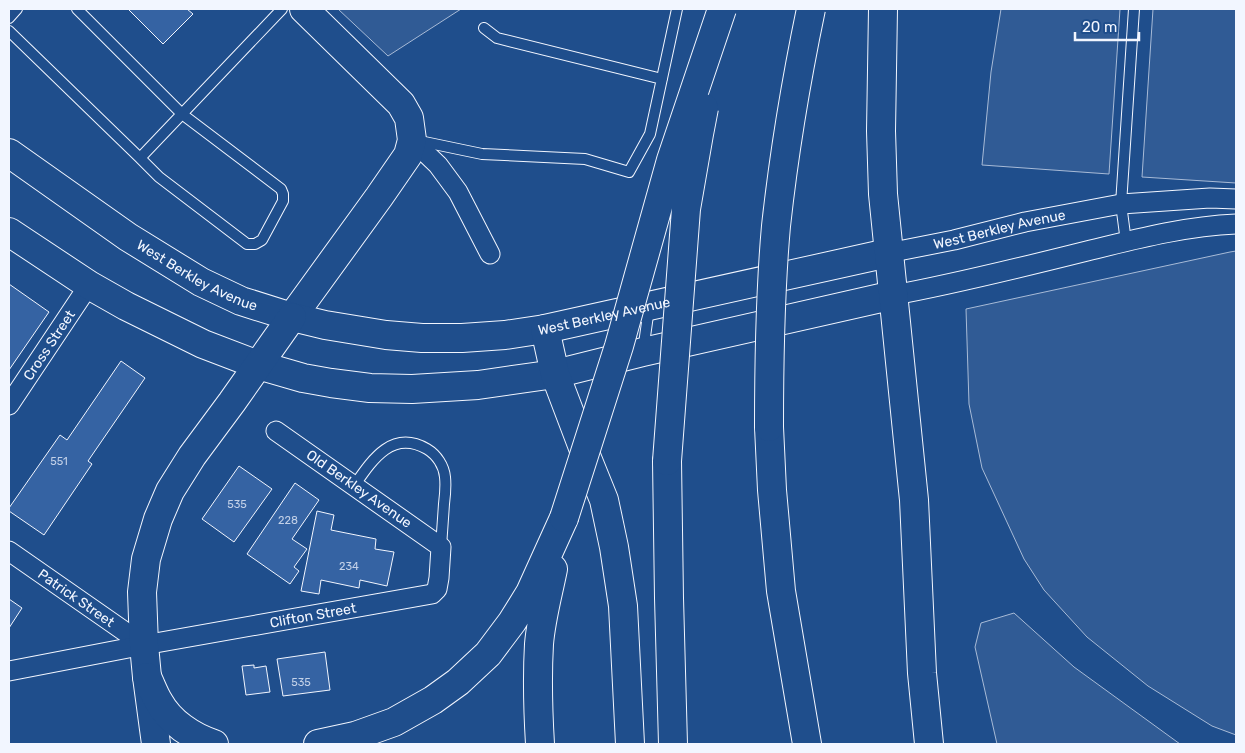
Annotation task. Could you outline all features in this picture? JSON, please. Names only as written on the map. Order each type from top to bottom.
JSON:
[{"type":"main road","points":[[156,744],[144,645],[142,592],[146,559],[158,519],[170,492],[192,456],[408,155],[412,140],[409,118],[401,104],[304,9]]},
{"type":"main road","points":[[673,744],[668,598],[667,461],[686,209],[724,9]]},
{"type":"main road","points":[[540,744],[538,698],[540,643],[546,599],[564,518],[619,346],[671,160],[724,9]]},
{"type":"main road","points":[[807,744],[781,591],[772,490],[769,427],[769,353],[776,227],[789,128],[811,9]]},
{"type":"main road","points":[[883,9],[881,132],[883,194],[914,500],[922,673],[929,744]]},
{"type":"main road","name":"West Berkley Avenue","points":[[9,153],[128,236],[201,282],[241,301],[292,317],[377,334],[422,338],[462,338],[505,335],[545,329],[888,253]]},
{"type":"main road","points":[[9,232],[89,285],[126,306],[204,344],[258,365],[304,378],[370,388],[412,389],[478,385],[555,374],[894,295]]},
{"type":"main road","points":[[545,329],[555,374],[604,500],[614,547],[623,606],[630,744]]},
{"type":"main road","points":[[318,744],[355,736],[394,722],[433,700],[470,671],[488,654],[512,622],[530,593],[564,518]]},
{"type":"main road","points":[[147,677],[160,704],[176,722],[196,737],[214,744]]},
{"type":"street","points":[[412,140],[438,165],[458,192],[490,254]]},
{"type":"street","name":"West Berkley Avenue","points":[[888,253],[954,240],[1025,222],[1121,204],[1210,198],[1236,199]]},
{"type":"street","points":[[894,295],[951,284],[1189,228],[1236,224]]},
{"type":"street","name":"Cross Street","points":[[9,405],[89,285]]},
{"type":"street","name":"Old Berkley Avenue","points":[[276,431],[441,547]]},
{"type":"street","name":"Clifton Street","points":[[9,671],[432,594],[437,589],[440,578],[441,547]]},
{"type":"street","name":"Patrick Street","points":[[9,551],[144,645]]},
{"type":"lane","points":[[9,18],[17,9]]},
{"type":"lane","points":[[9,31],[159,177],[247,244],[255,244],[262,240],[283,201],[281,189],[182,114],[77,9]]},
{"type":"lane","points":[[140,158],[282,9]]},
{"type":"lane","points":[[412,140],[482,154],[585,159],[629,172],[650,134],[677,9]]},
{"type":"lane","points":[[1126,242],[1121,204],[1134,9]]},
{"type":"lane","points":[[484,28],[497,38],[662,79]]},
{"type":"lane","points":[[643,352],[650,306]]},
{"type":"lane","points":[[354,486],[377,455],[394,444],[404,442],[431,451],[441,465],[445,476],[441,547]]},
{"type":"shaded area","points":[[338,9],[461,9],[388,56]]},
{"type":"shaded area","points":[[1001,9],[1120,9],[1109,174],[982,165],[991,72]]},
{"type":"shaded area","points":[[1153,9],[1236,9],[1236,183],[1142,177]]},
{"type":"shaded area","points":[[1236,251],[1236,735],[1212,726],[1148,686],[1087,637],[1044,590],[1024,559],[982,468],[969,404],[966,309]]},
{"type":"shaded area","points":[[1014,613],[1074,667],[1180,744],[997,744],[975,647],[981,623]]},
{"type":"building","points":[[128,9],[187,9],[193,14],[163,44]]},
{"type":"building","points":[[9,284],[49,312],[9,370]]},
{"type":"building","points":[[121,361],[145,378],[88,461],[92,464],[44,535],[9,511],[9,508],[60,435],[67,440]]},
{"type":"building","points":[[239,466],[272,489],[234,542],[202,519]]},
{"type":"building","points":[[295,483],[319,500],[292,539],[307,549],[294,567],[299,571],[290,584],[247,554]]},
{"type":"building","points":[[317,511],[334,515],[331,530],[376,539],[375,549],[394,552],[387,586],[360,580],[359,588],[321,580],[319,594],[301,591]]},
{"type":"building","points":[[9,599],[22,608],[9,628]]},
{"type":"building","points":[[325,652],[330,690],[283,696],[277,659]]},
{"type":"building","points":[[254,665],[254,668],[266,666],[270,692],[246,695],[242,666]]}]
